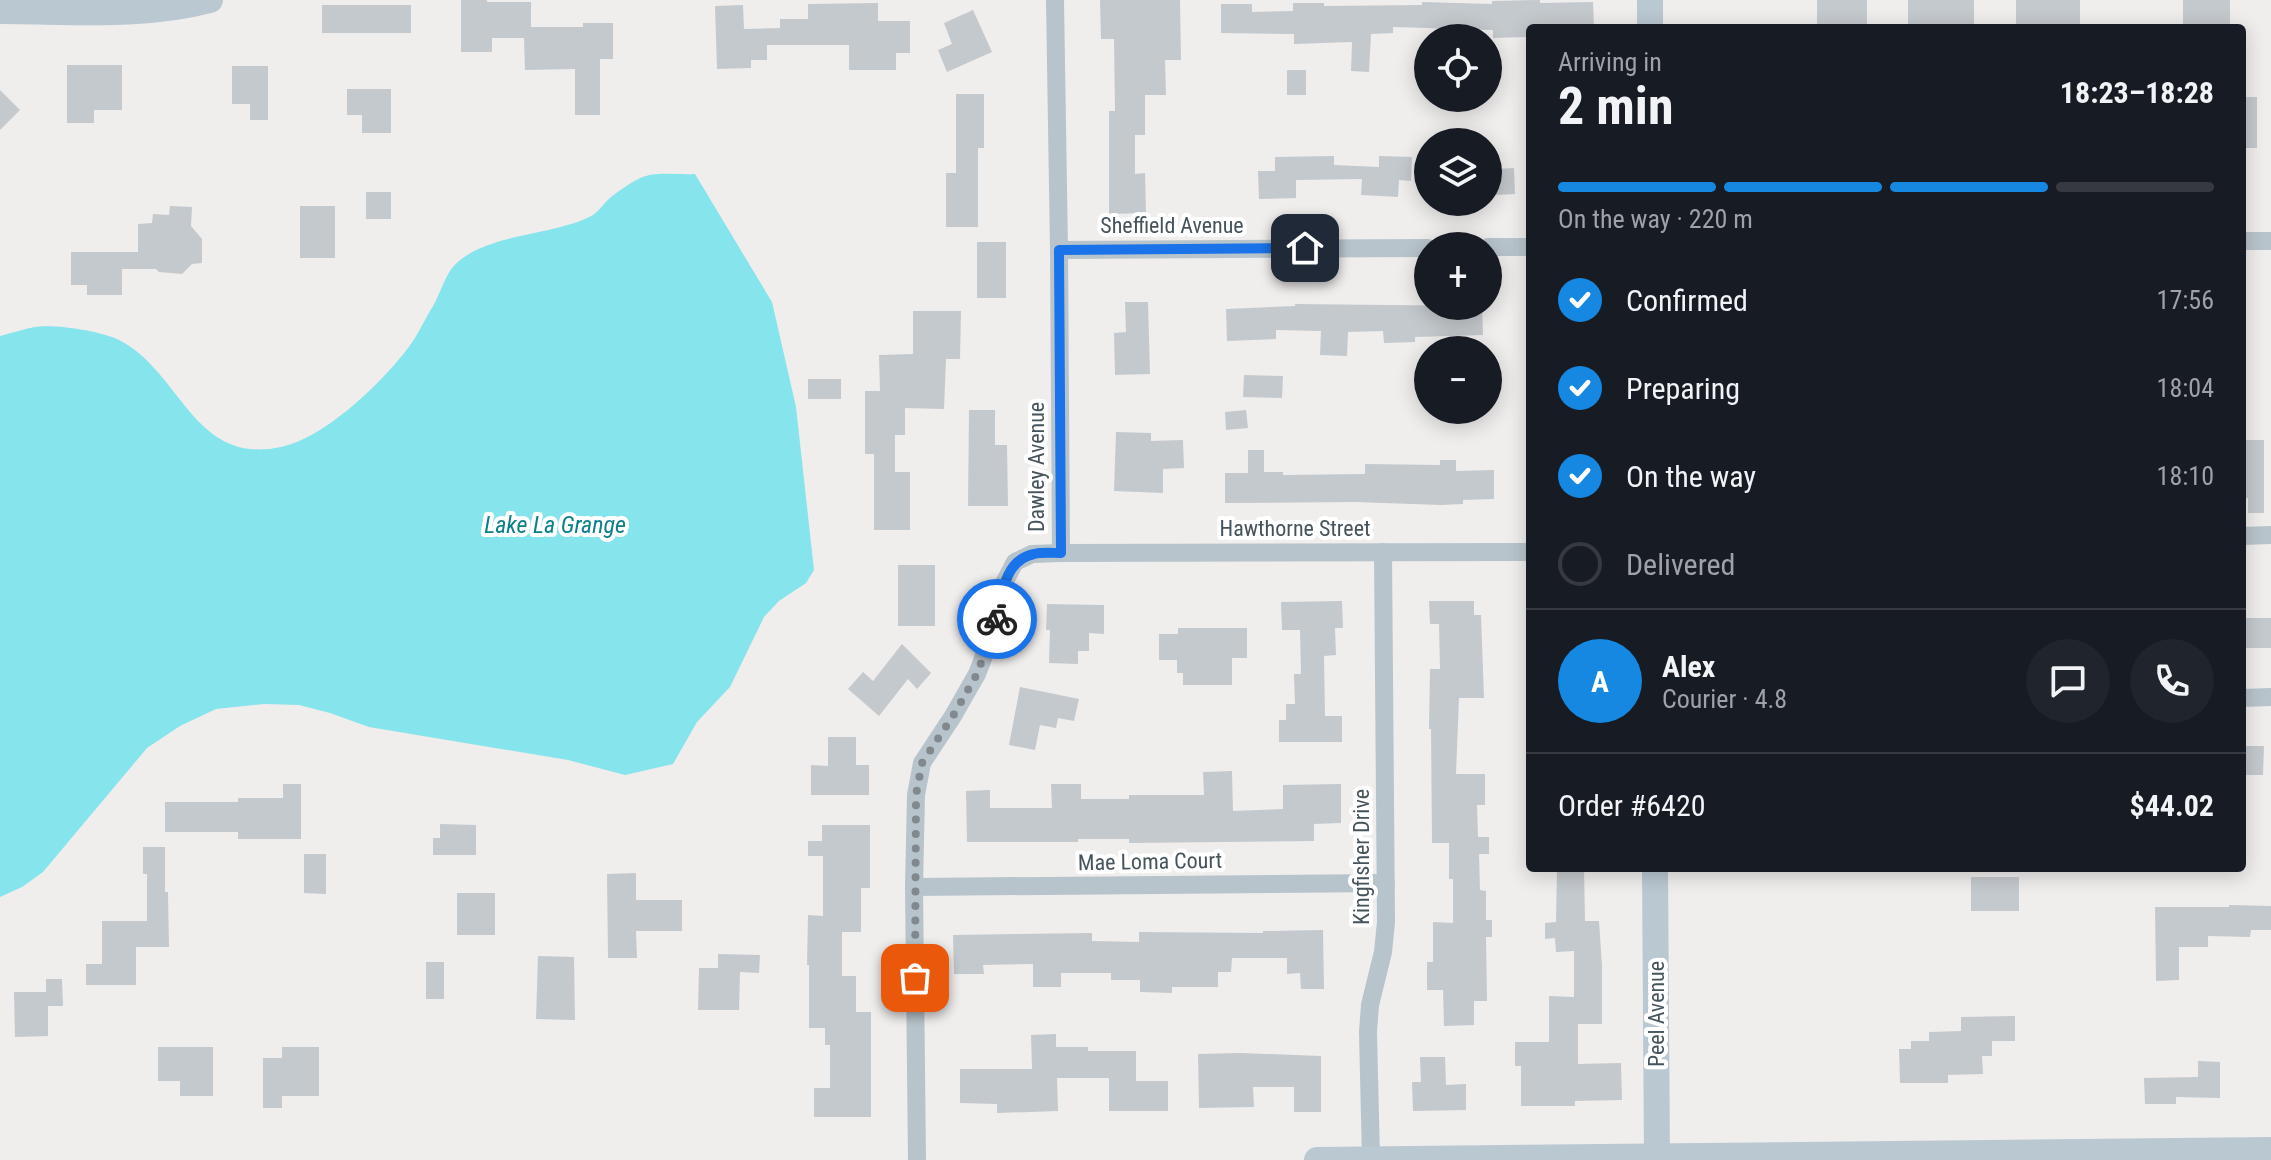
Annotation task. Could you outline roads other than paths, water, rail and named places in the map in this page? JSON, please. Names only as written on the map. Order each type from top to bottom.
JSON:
[{"type":"street","points":[[0,11],[142,11],[188,6],[210,0]]},
{"type":"street","name":"Dawley Avenue","points":[[917,1160],[914,887],[916,795],[922,763],[977,674],[994,630],[1005,581],[1015,562],[1032,554],[1061,553],[1055,0]]},
{"type":"street","points":[[1650,0],[1650,24]]},
{"type":"street","points":[[2246,241],[2271,241]]},
{"type":"street","points":[[1502,247],[1526,247]]},
{"type":"street","name":"Sheffield Avenue","points":[[1059,250],[1414,248]]},
{"type":"street","points":[[2246,536],[2271,535]]},
{"type":"street","name":"Kingfisher Drive","points":[[1371,1159],[1368,1032],[1386,922],[1383,552]]},
{"type":"street","name":"Hawthorne Street","points":[[1061,553],[1526,552]]},
{"type":"street","points":[[2246,698],[2271,697]]},
{"type":"street","name":"Peel Avenue","points":[[1655,872],[1657,1158]]},
{"type":"street","name":"Mae Loma Court","points":[[914,887],[1386,883]]},
{"type":"street","points":[[1317,1160],[2271,1150]]},
{"type":"water","name":"Lake La Grange","points":[[695,174],[772,302],[796,407],[814,570],[806,583],[779,601],[764,617],[730,687],[697,722],[673,764],[625,775],[568,760],[369,727],[299,705],[264,704],[216,709],[180,726],[147,748],[43,872],[22,887],[0,897],[0,336],[54,326],[119,340],[159,373],[191,413],[227,443],[251,449],[281,447],[298,442],[332,422],[380,380],[412,342],[452,268],[465,256],[500,241],[559,228],[593,215],[613,195],[642,177]]}]
